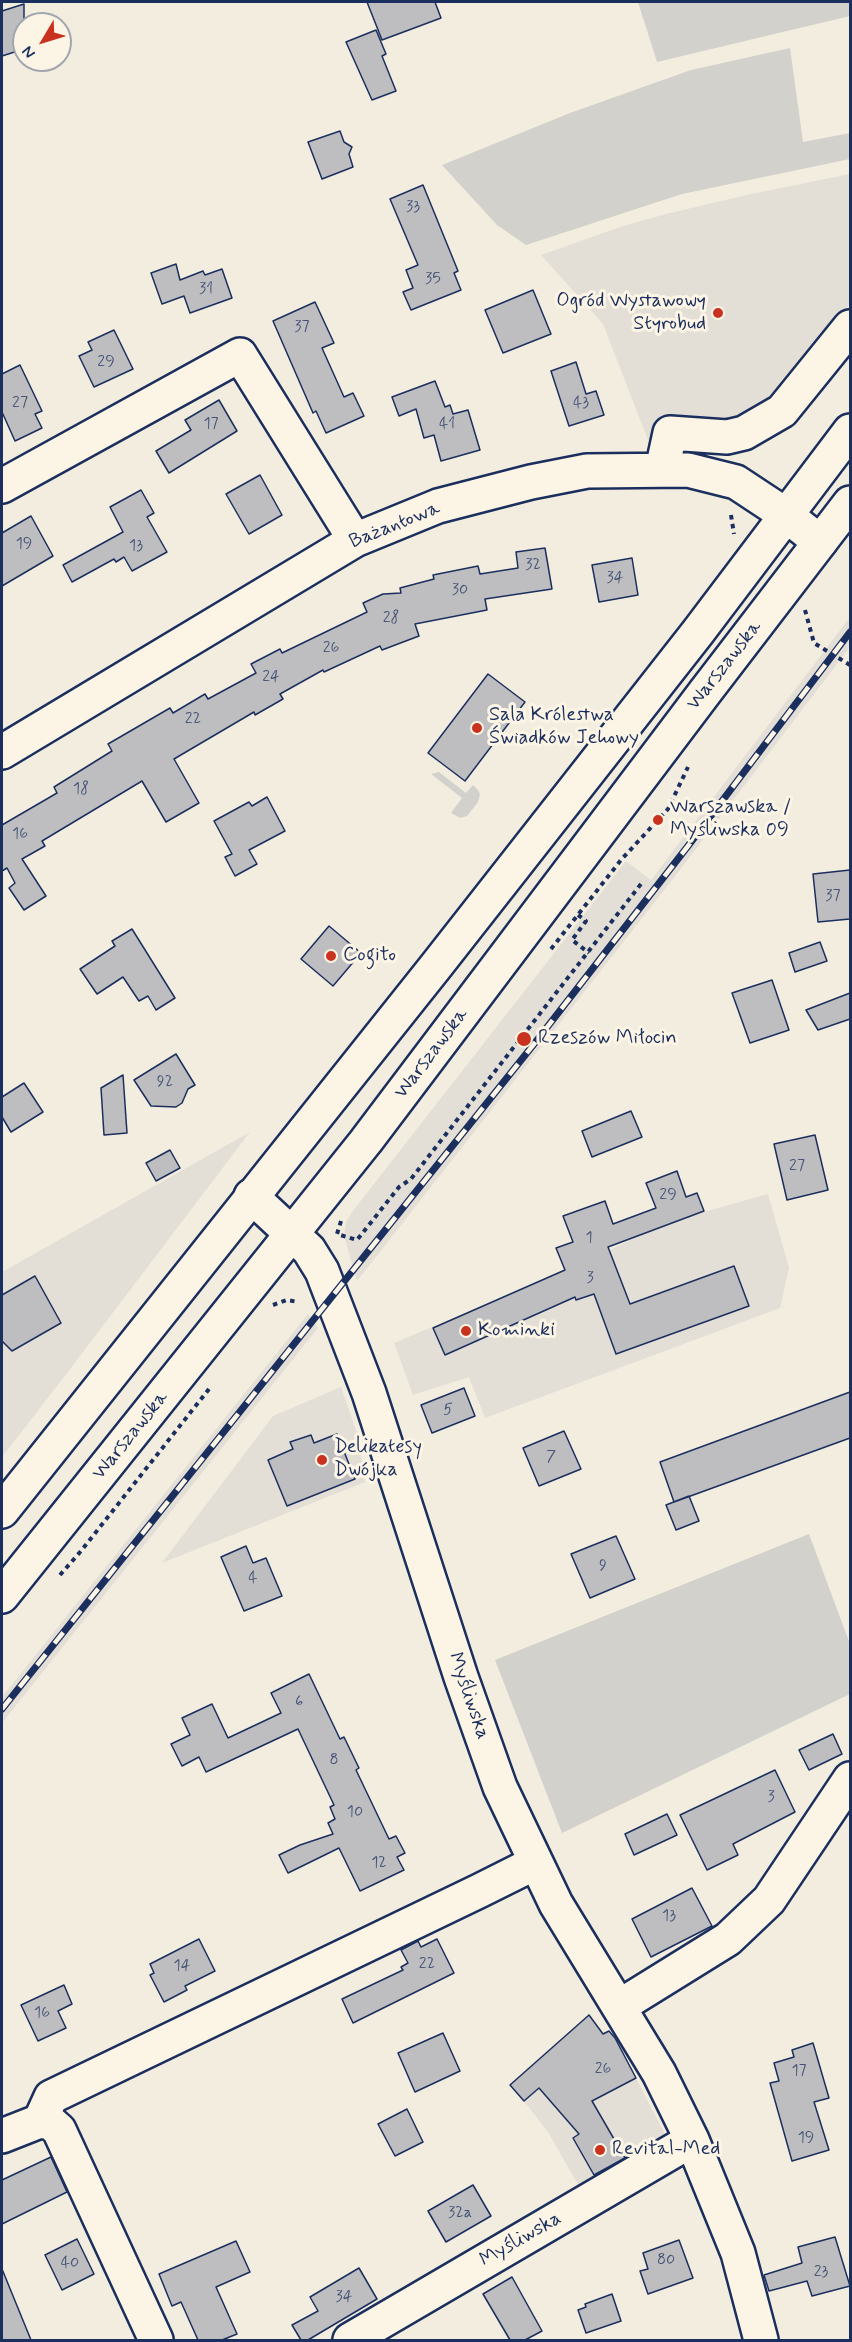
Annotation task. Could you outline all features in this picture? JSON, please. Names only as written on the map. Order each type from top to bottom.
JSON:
[{"type":"street","points":[[662,470],[670,433],[727,437],[744,433],[782,411],[850,327]]},
{"type":"street","points":[[2,486],[240,355],[355,540]]},
{"type":"street","points":[[2,1511],[436,966],[698,632],[850,431]]},
{"type":"street","name":"Bażantowa","points":[[2,752],[355,540],[438,506],[531,482],[587,471],[688,470],[736,482],[786,515],[820,542]]},
{"type":"street","name":"Warszawska","points":[[2,1596],[366,1141],[850,503]]},
{"type":"street","name":"Myśliwska","points":[[251,1196],[292,1232],[309,1250],[322,1271],[369,1393],[476,1722],[500,1787],[556,1904],[663,2080],[692,2140],[738,2253],[761,2340]]},
{"type":"street","points":[[620,2006],[728,1939],[769,1900],[850,1779]]},
{"type":"street","points":[[40,2121],[51,2097],[535,1863]]},
{"type":"street","points":[[2,2136],[40,2121],[51,2123],[59,2130],[156,2340]]},
{"type":"street","name":"Myśliwska","points":[[350,2340],[692,2140]]},
{"type":"path","points":[[337,1234],[357,1240],[399,1187],[411,1179],[641,884]]},
{"type":"path","points":[[578,915],[586,921],[572,940],[589,953]]},
{"type":"shaded area","points":[[638,2],[850,2],[850,16],[657,62]]},
{"type":"shaded area","points":[[790,48],[803,142],[850,133],[850,159],[682,194],[526,245],[497,225],[442,165],[570,113],[691,70]]},
{"type":"shaded area","name":"Ogród Wystawowy Styrobud","points":[[850,174],[850,303],[769,414],[648,440],[603,324],[541,255],[623,226],[666,214]]},
{"type":"shaded area","points":[[850,617],[850,647],[676,875],[357,1281],[344,1236],[346,1222],[352,1212],[626,861],[651,880]]},
{"type":"shaded area","points":[[439,772],[466,793],[473,785],[478,790],[480,794],[478,802],[467,816],[460,818],[451,813],[462,798],[431,774]]},
{"type":"shaded area","points":[[250,1132],[64,1377],[2,1457],[2,1272]]},
{"type":"shaded area","points":[[768,1194],[789,1268],[780,1308],[485,1418],[469,1377],[413,1395],[394,1343],[590,1261],[635,1237],[693,1215]]},
{"type":"shaded area","points":[[308,1314],[318,1328],[2,1723],[2,1697]]},
{"type":"shaded area","points":[[341,1387],[358,1436],[365,1482],[162,1563],[273,1416]]},
{"type":"shaded area","points":[[809,1534],[850,1644],[850,1694],[562,1833],[495,1660]]},
{"type":"shaded area","points":[[615,2038],[680,2163],[594,2213],[548,2132],[524,2101],[570,2063]]},
{"type":"building","points":[[367,2],[435,2],[441,18],[382,40]]},
{"type":"building","points":[[24,4],[24,12],[12,12],[12,53],[2,56],[2,11]]},
{"type":"building","points":[[376,30],[386,54],[382,56],[396,91],[372,100],[346,42]]},
{"type":"building","points":[[340,131],[344,142],[352,147],[349,154],[353,167],[322,179],[308,142]]},
{"type":"building","points":[[423,185],[458,271],[454,273],[461,290],[411,310],[403,292],[413,288],[406,270],[418,265],[390,199]]},
{"type":"building","points":[[176,264],[180,280],[203,271],[205,275],[222,269],[232,298],[190,313],[184,296],[162,304],[151,273]]},
{"type":"building","points":[[533,290],[551,334],[503,353],[485,310]]},
{"type":"building","points":[[315,302],[334,343],[322,348],[344,397],[353,393],[364,416],[326,433],[316,411],[313,413],[273,321]]},
{"type":"building","points":[[114,330],[133,369],[94,387],[79,356],[92,350],[88,342]]},
{"type":"building","points":[[576,362],[586,394],[596,391],[604,415],[569,426],[551,371]]},
{"type":"building","points":[[20,365],[42,411],[35,414],[42,428],[15,441],[2,412],[2,374]]},
{"type":"building","points":[[435,381],[445,407],[450,405],[453,414],[468,410],[480,450],[441,461],[434,435],[424,438],[416,409],[399,416],[392,397]]},
{"type":"building","points":[[219,400],[237,431],[169,473],[156,451],[191,430],[185,420]]},
{"type":"building","points":[[260,475],[282,515],[249,534],[226,494]]},
{"type":"building","points":[[141,490],[154,513],[147,517],[167,552],[132,571],[124,557],[116,562],[114,559],[72,582],[63,565],[123,532],[110,507]]},
{"type":"building","points":[[31,516],[53,556],[2,586],[2,533]]},
{"type":"building","points":[[545,548],[552,589],[485,599],[487,610],[415,624],[419,636],[382,650],[380,646],[324,672],[323,670],[280,694],[283,699],[255,715],[254,712],[174,759],[199,803],[166,822],[142,781],[42,841],[45,846],[22,859],[46,896],[24,910],[9,888],[15,883],[7,868],[2,871],[2,825],[57,793],[54,787],[112,751],[108,744],[170,708],[173,713],[205,694],[208,699],[256,673],[251,664],[280,649],[282,653],[367,612],[363,603],[383,594],[401,593],[400,588],[434,579],[433,575],[478,566],[480,574],[518,568],[516,552]]},
{"type":"building","points":[[632,558],[638,595],[599,602],[592,565]]},
{"type":"building","name":"Sala Królestwa Świadków Jehowy","points":[[488,674],[525,702],[465,781],[428,753]]},
{"type":"building","points":[[267,797],[285,831],[249,850],[257,864],[235,876],[225,857],[232,854],[214,821],[249,802],[252,806]]},
{"type":"building","points":[[850,870],[850,919],[818,922],[813,874]]},
{"type":"building","name":"Cogito","points":[[329,926],[361,953],[333,986],[301,959]]},
{"type":"building","points":[[132,929],[175,998],[156,1010],[148,996],[139,1001],[123,977],[97,994],[80,969],[115,946],[112,941]]},
{"type":"building","points":[[820,942],[827,961],[795,972],[789,953]]},
{"type":"building","points":[[772,980],[789,1030],[750,1043],[732,993]]},
{"type":"building","points":[[850,993],[850,1019],[818,1030],[806,1010]]},
{"type":"building","points":[[176,1054],[195,1085],[188,1089],[182,1103],[176,1107],[151,1106],[134,1080]]},
{"type":"building","points":[[123,1075],[127,1133],[104,1135],[101,1088]]},
{"type":"building","points":[[24,1083],[43,1112],[11,1132],[2,1117],[2,1097]]},
{"type":"building","points":[[631,1111],[642,1137],[592,1157],[582,1131]]},
{"type":"building","points":[[815,1135],[828,1190],[787,1200],[774,1144]]},
{"type":"building","points":[[170,1150],[180,1168],[156,1181],[146,1163]]},
{"type":"building","points":[[677,1171],[686,1197],[697,1193],[704,1211],[608,1247],[630,1304],[734,1266],[749,1306],[616,1354],[594,1294],[576,1300],[575,1297],[445,1355],[433,1328],[565,1270],[556,1248],[573,1242],[563,1216],[605,1201],[613,1224],[656,1208],[646,1183]]},
{"type":"building","points":[[35,1276],[61,1323],[12,1351],[2,1341],[2,1295]]},
{"type":"building","points":[[464,1388],[475,1416],[432,1433],[421,1405]]},
{"type":"building","points":[[850,1392],[850,1438],[674,1502],[660,1462]]},
{"type":"building","points":[[564,1431],[581,1469],[539,1486],[523,1448]]},
{"type":"building","points":[[337,1434],[355,1479],[287,1506],[268,1460],[293,1449],[290,1442],[311,1435],[314,1443]]},
{"type":"building","points":[[689,1496],[699,1521],[676,1530],[666,1505]]},
{"type":"building","points":[[616,1536],[635,1579],[590,1598],[571,1554]]},
{"type":"building","points":[[246,1546],[253,1563],[266,1558],[282,1596],[244,1611],[221,1557]]},
{"type":"building","points":[[309,1674],[340,1739],[344,1737],[359,1768],[356,1770],[389,1839],[396,1836],[405,1853],[397,1857],[404,1870],[360,1891],[339,1848],[288,1873],[279,1855],[333,1834],[328,1823],[335,1819],[330,1807],[334,1805],[298,1729],[206,1772],[199,1757],[182,1766],[171,1744],[190,1735],[182,1718],[212,1704],[228,1738],[281,1713],[271,1693]]},
{"type":"building","points":[[833,1734],[842,1754],[809,1770],[799,1750]]},
{"type":"building","points":[[775,1770],[795,1812],[733,1844],[738,1855],[707,1870],[680,1815]]},
{"type":"building","points":[[667,1814],[677,1835],[634,1855],[625,1834]]},
{"type":"building","points":[[692,1888],[712,1926],[651,1957],[632,1919]]},
{"type":"building","points":[[199,1939],[215,1971],[185,1986],[187,1990],[164,2002],[150,1975],[154,1973],[150,1964]]},
{"type":"building","points":[[437,1939],[454,1973],[353,2023],[342,1999],[403,1970],[401,1967],[408,1963],[401,1950],[418,1941],[421,1947]]},
{"type":"building","points":[[64,1985],[72,2004],[58,2011],[66,2028],[38,2041],[21,2005]]},
{"type":"building","points":[[589,2015],[603,2034],[609,2031],[615,2038],[636,2078],[592,2101],[625,2158],[594,2175],[573,2138],[579,2134],[539,2088],[524,2101],[510,2085]]},
{"type":"building","points":[[443,2033],[460,2071],[415,2092],[398,2053]]},
{"type":"building","points":[[813,2043],[829,2098],[814,2102],[829,2150],[792,2161],[770,2083],[779,2081],[774,2063],[794,2057],[792,2050]]},
{"type":"building","points":[[407,2109],[423,2142],[395,2156],[378,2124]]},
{"type":"building","points":[[51,2157],[67,2192],[2,2224],[2,2180]]},
{"type":"building","points":[[473,2185],[491,2216],[446,2242],[428,2211]]},
{"type":"building","points":[[835,2237],[850,2286],[812,2296],[807,2281],[769,2291],[764,2275],[802,2263],[798,2247]]},
{"type":"building","points":[[77,2239],[94,2274],[62,2290],[45,2255]]},
{"type":"building","points":[[679,2240],[693,2278],[648,2294],[640,2271],[648,2269],[643,2253]]},
{"type":"building","points":[[236,2241],[250,2272],[216,2287],[237,2334],[222,2340],[198,2340],[181,2302],[172,2306],[159,2274]]},
{"type":"building","points":[[359,2268],[377,2299],[308,2340],[301,2340],[292,2325],[318,2311],[310,2297]]},
{"type":"building","points":[[2,2269],[31,2340],[2,2340]]},
{"type":"building","points":[[512,2277],[542,2331],[525,2340],[510,2340],[483,2294]]},
{"type":"building","points":[[612,2294],[621,2321],[586,2333],[578,2310],[586,2307],[585,2304]]},
{"type":"railway","points":[[2,1709],[534,1044],[850,632]]},
{"type":"place","name":"Ogród Wystawowy Styrobud","points":[[718,313]]},
{"type":"place","name":"Sala Królestwa Świadków Jehowy","points":[[477,728]]},
{"type":"place","name":"Warszawska / Myśliwska 09","points":[[658,820]]},
{"type":"place","name":"Cogito","points":[[331,956]]},
{"type":"place","name":"Rzeszów Miłocin","points":[[524,1039]]},
{"type":"place","name":"Kominki","points":[[466,1331]]},
{"type":"place","name":"Delikatesy Dwójka","points":[[322,1460]]},
{"type":"place","name":"Revital-Med","points":[[600,2150]]}]
